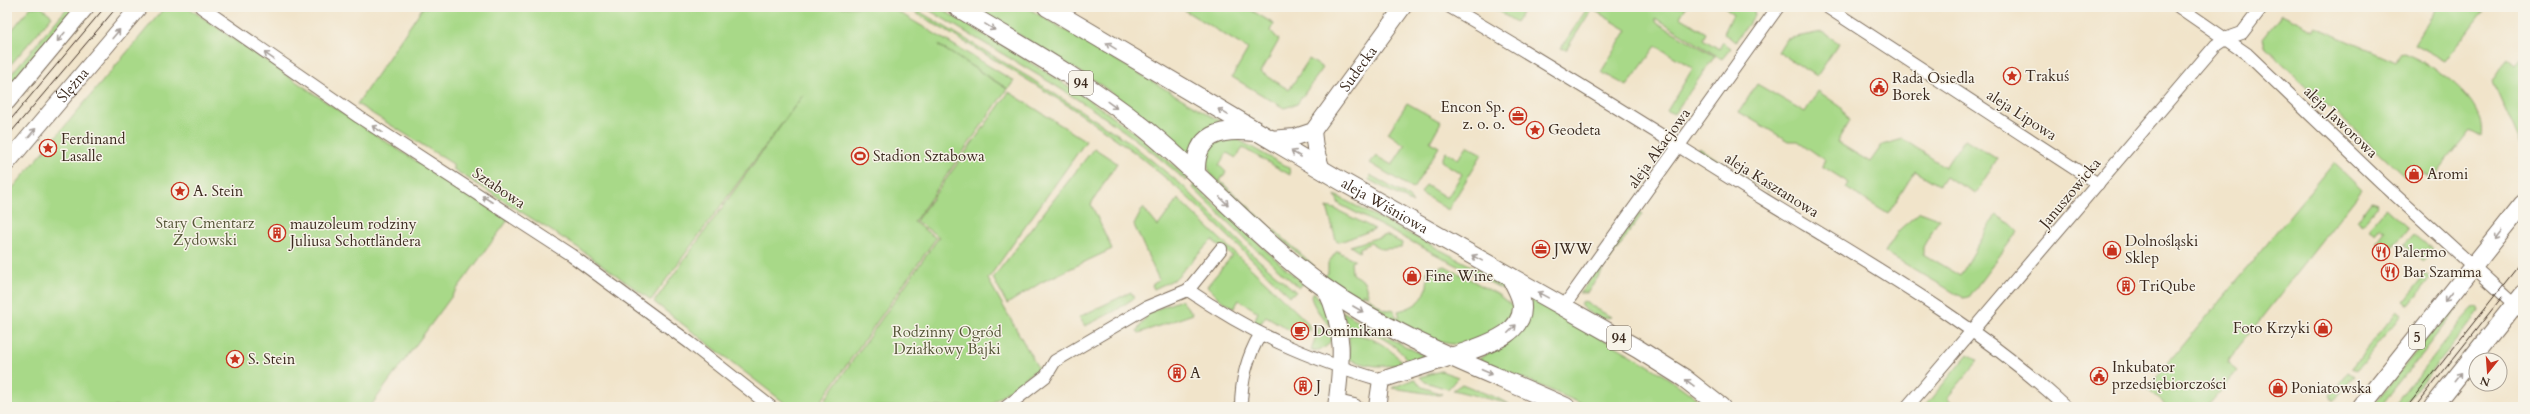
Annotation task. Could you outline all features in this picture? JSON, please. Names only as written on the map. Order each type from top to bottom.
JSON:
[{"type":"main road","name":"94","points":[[957,7],[1087,87],[1141,126],[1196,174],[1280,253],[1325,288],[1383,324],[1452,357],[1566,407]]},
{"type":"main road","name":"aleja Wiśniowa","points":[[1047,7],[1322,170],[1564,306],[1669,368],[1721,407]]},
{"type":"main road","points":[[1196,174],[1197,158],[1209,136],[1219,132],[1238,130],[1263,135]]},
{"type":"main road","name":"5","points":[[2361,407],[2523,204]]},
{"type":"main road","points":[[1452,357],[1503,336],[1519,322],[1522,315],[1521,299],[1511,277]]},
{"type":"main road","points":[[2433,407],[2520,303]]},
{"type":"street","points":[[7,102],[86,7]]},
{"type":"street","name":"Ślężna","points":[[7,163],[139,7]]},
{"type":"street","name":"Sztabowa","points":[[201,7],[359,117],[519,220],[640,306],[772,407]]},
{"type":"street","name":"Sudecka","points":[[1313,131],[1403,7]]},
{"type":"street","name":"aleja Kasztanowa","points":[[1450,7],[1882,271],[2036,379],[2066,407]]},
{"type":"street","name":"aleja Akacjowa","points":[[1564,306],[1778,7]]},
{"type":"street","name":"aleja Lipowa","points":[[1827,7],[2098,184]]},
{"type":"street","name":"aleja Jaworowa","points":[[2179,7],[2247,54],[2474,267],[2520,303]]},
{"type":"street","name":"Januszowicka","points":[[1907,407],[1972,333],[2216,45],[2225,39],[2242,33],[2262,7]]},
{"type":"street","points":[[1263,135],[1295,136],[1313,131],[1315,148],[1322,170]]},
{"type":"street","points":[[1006,407],[1039,383],[1046,376],[1055,361],[1147,307],[1188,290],[1221,249]]},
{"type":"street","points":[[1325,288],[1335,308],[1340,330],[1341,368],[1336,405],[1354,407]]},
{"type":"street","points":[[1188,290],[1260,335],[1305,356],[1381,380],[1452,357]]},
{"type":"street","points":[[1241,407],[1243,374],[1252,350],[1260,335]]},
{"type":"street","points":[[1377,407],[1381,380]]},
{"type":"green space","points":[[31,7],[41,7],[52,16],[7,69],[7,36]]},
{"type":"green space","points":[[68,7],[76,7],[7,89],[7,79]]},
{"type":"green space","name":"Stary Cmentarz Żydowski","points":[[165,7],[187,7],[357,123],[508,220],[370,407],[7,407],[7,195]]},
{"type":"green space","points":[[423,7],[890,7],[1014,81],[1008,89],[938,45],[1007,89],[914,222],[936,238],[817,407],[790,407],[654,302],[803,95],[651,300],[577,247],[453,169],[453,164],[357,104]]},
{"type":"green space","points":[[906,7],[912,7],[1030,78],[1128,141],[1183,186],[1253,255],[1296,292],[1290,296],[1186,196],[1150,165],[1121,143],[1031,82]]},
{"type":"green space","points":[[924,7],[938,7],[1068,86],[1100,107],[1160,153],[1188,179],[1186,181],[1156,155],[1092,109]]},
{"type":"green space","points":[[973,7],[1026,7],[1223,123],[1215,125],[1191,156],[1164,132],[1094,80]]},
{"type":"green space","points":[[1179,7],[1246,7],[1274,24],[1271,31],[1279,40],[1261,72],[1289,90],[1309,59],[1323,68],[1297,104],[1284,108],[1232,77],[1248,49]]},
{"type":"green space","points":[[1491,7],[1526,7],[1516,22]]},
{"type":"green space","points":[[1588,7],[1686,7],[1680,17],[1706,33],[1703,39],[1719,49],[1723,42],[1731,48],[1722,59],[1656,18],[1656,22],[1715,56],[1674,114],[1667,111],[1693,68],[1656,46],[1627,86],[1601,72],[1627,30],[1592,9],[1566,50],[1561,48]]},
{"type":"green space","points":[[1725,7],[1753,7],[1755,15],[1735,42],[1724,33],[1733,14]]},
{"type":"green space","points":[[2437,7],[2486,7],[2445,61],[2414,44]]},
{"type":"green space","points":[[2282,14],[2314,30],[2315,27],[2396,62],[2401,52],[2428,65],[2455,84],[2467,96],[2476,109],[2481,123],[2481,137],[2470,131],[2432,179],[2415,166],[2405,177],[2266,48],[2263,38]]},
{"type":"green space","points":[[1822,32],[1839,43],[1817,76],[1778,52],[1786,39]]},
{"type":"green space","points":[[2523,57],[2523,149],[2493,82],[2508,58],[2516,65]]},
{"type":"green space","points":[[1757,84],[1805,112],[1818,91],[1841,107],[1849,121],[1837,142],[1870,162],[1882,145],[1903,139],[1945,167],[1965,139],[1997,159],[1976,193],[1945,176],[1939,185],[1915,171],[1888,214],[1846,188],[1849,183],[1822,166],[1825,160],[1798,141],[1788,141],[1739,112]]},
{"type":"green space","name":"Rodzinny Ogród Działkowy Bajki","points":[[1009,92],[1086,141],[988,279],[1038,368],[987,407],[820,407],[939,237],[916,221]]},
{"type":"green space","points":[[1407,103],[1441,122],[1430,142],[1439,147],[1413,189],[1370,163],[1376,156],[1392,165],[1405,145],[1388,133]]},
{"type":"green space","points":[[1223,139],[1237,139],[1289,168],[1290,175],[1243,148],[1236,158],[1227,153],[1219,165],[1226,172],[1220,181],[1313,265],[1313,268],[1211,175],[1207,160],[1209,150],[1216,142]]},
{"type":"green space","points":[[1467,146],[1482,154],[1448,210],[1421,193],[1426,185],[1447,198],[1462,174],[1441,161],[1446,152],[1458,159]]},
{"type":"green space","points":[[1094,148],[1117,163],[1091,204],[1112,249],[1042,282],[1007,304],[993,278]]},
{"type":"green space","points":[[1699,148],[1769,192],[1697,150]]},
{"type":"green space","points":[[2334,163],[2362,190],[2229,359],[2228,364],[2237,371],[2207,407],[2168,407],[2147,389]]},
{"type":"green space","points":[[1370,175],[1409,197],[1413,203],[1369,180]]},
{"type":"green space","points":[[1194,185],[1303,284],[1299,288],[1247,241],[1192,187]]},
{"type":"green space","points":[[1335,195],[1500,281],[1512,294],[1339,204]]},
{"type":"green space","points":[[1178,199],[1308,323],[1310,331],[1295,324],[1291,331],[1266,316],[1261,323],[1256,324],[1254,322],[1258,312],[1239,300],[1234,308],[1221,300],[1207,286],[1232,256],[1212,240],[1175,279],[1154,289],[1152,285],[1159,280],[1134,225],[1143,208],[1158,226]]},
{"type":"green space","points":[[2371,202],[2377,204],[2376,207],[2362,224],[2357,220]]},
{"type":"green space","points":[[1327,207],[1335,209],[1375,229],[1340,242],[1336,240]]},
{"type":"green space","points":[[2385,208],[2408,228],[2389,252],[2377,242],[2385,231],[2380,228],[2375,234],[2368,229]]},
{"type":"green space","points":[[1640,212],[1642,214],[1587,293],[1580,293]]},
{"type":"green space","points":[[1920,212],[1939,219],[1923,247],[1923,254],[1960,276],[1996,215],[2011,224],[2018,231],[1969,297],[1963,298],[1885,252],[1899,230]]},
{"type":"green space","points":[[2414,234],[2433,250],[2424,261],[2404,245]]},
{"type":"green space","points":[[1386,235],[1402,243],[1401,248],[1382,249],[1370,243],[1360,248],[1359,252],[1350,246]]},
{"type":"green space","points":[[1337,251],[1355,260],[1351,262],[1352,274],[1364,281],[1369,297],[1363,293],[1359,300],[1324,277],[1328,273],[1328,263]]},
{"type":"green space","points":[[1445,266],[1497,294],[1515,308],[1510,319],[1495,331],[1476,340],[1460,344],[1449,344],[1437,341],[1411,330],[1365,304],[1369,298],[1384,309],[1394,311],[1396,317],[1400,317],[1398,311],[1406,309],[1418,302],[1425,293],[1428,279],[1427,271]]},
{"type":"green space","points":[[2426,274],[2431,278],[2409,305],[2404,301]]},
{"type":"green space","points":[[1131,292],[1134,298],[1115,311],[1085,326],[1079,317]]},
{"type":"green space","points":[[1314,292],[1326,309],[1332,326],[1315,307],[1311,298],[1311,295]]},
{"type":"green space","points":[[1530,299],[1644,362],[1687,391],[1707,407],[1589,407],[1479,359],[1521,332],[1525,327]]},
{"type":"green space","points":[[1181,300],[1193,314],[1139,333],[1137,331],[1149,312]]},
{"type":"green space","points":[[1583,301],[1611,317],[1601,319],[1586,311],[1581,304]]},
{"type":"green space","points":[[2456,301],[2460,305],[2380,407],[2372,407]]},
{"type":"green space","points":[[2478,307],[2480,310],[2403,407],[2394,407],[2461,321],[2473,308]]},
{"type":"green space","points":[[1342,311],[1383,335],[1425,356],[1408,361],[1396,348],[1382,338],[1366,332],[1348,328]]},
{"type":"green space","points":[[2397,311],[2402,315],[2357,371],[2352,368]]},
{"type":"green space","points":[[1321,328],[1333,332],[1331,341],[1320,350],[1311,351],[1318,329]]},
{"type":"green space","points":[[1349,335],[1364,336],[1372,339],[1386,347],[1403,363],[1389,366],[1376,366],[1363,364],[1349,359]]},
{"type":"green space","points":[[1968,354],[1978,361],[1947,398],[1957,407],[1924,407]]},
{"type":"green space","points":[[1441,371],[1458,377],[1448,389],[1425,382],[1420,377]]},
{"type":"green space","points":[[2348,372],[2354,376],[2333,402],[2330,395]]},
{"type":"green space","points":[[1414,379],[1422,387],[1442,394],[1439,395],[1392,388]]},
{"type":"green space","points":[[1462,384],[1504,401],[1509,404],[1453,390]]},
{"type":"tram line","points":[[7,124],[105,7]]},
{"type":"tram line","points":[[7,137],[117,7]]},
{"type":"tram line","points":[[2407,407],[2523,260]]},
{"type":"tram line","points":[[2415,407],[2502,297]]},
{"type":"place","name":"Trakuś","points":[[2012,76]]},
{"type":"place","name":"Rada Osiedla Borek","points":[[1879,87]]},
{"type":"place","name":"Encon Sp. z. o. o.","points":[[1518,116]]},
{"type":"place","name":"Geodeta","points":[[1535,130]]},
{"type":"place","name":"Ferdinand Lasalle","points":[[48,148]]},
{"type":"place","name":"Stadion Sztabowa","points":[[860,156]]},
{"type":"place","name":"Aromi","points":[[2414,174]]},
{"type":"place","name":"A. Stein","points":[[180,191]]},
{"type":"place","name":"mauzoleum rodziny Juliusa Schottländera","points":[[277,233]]},
{"type":"place","name":"JWW","points":[[1541,249]]},
{"type":"place","name":"Dolnośląski Sklep","points":[[2112,250]]},
{"type":"place","name":"Palermo","points":[[2381,252]]},
{"type":"place","name":"Bar Szamma","points":[[2390,272]]},
{"type":"place","name":"Fine Wine","points":[[1412,276]]},
{"type":"place","name":"TriQube","points":[[2126,286]]},
{"type":"place","name":"Foto Krzyki","points":[[2323,328]]},
{"type":"place","name":"Dominikana","points":[[1300,331]]},
{"type":"place","name":"S. Stein","points":[[235,359]]},
{"type":"place","name":"A","points":[[1177,373]]},
{"type":"place","name":"Inkubator przedsiębiorczości","points":[[2099,376]]},
{"type":"place","name":"J","points":[[1303,386]]},
{"type":"place","name":"Poniatowska","points":[[2278,388]]}]
